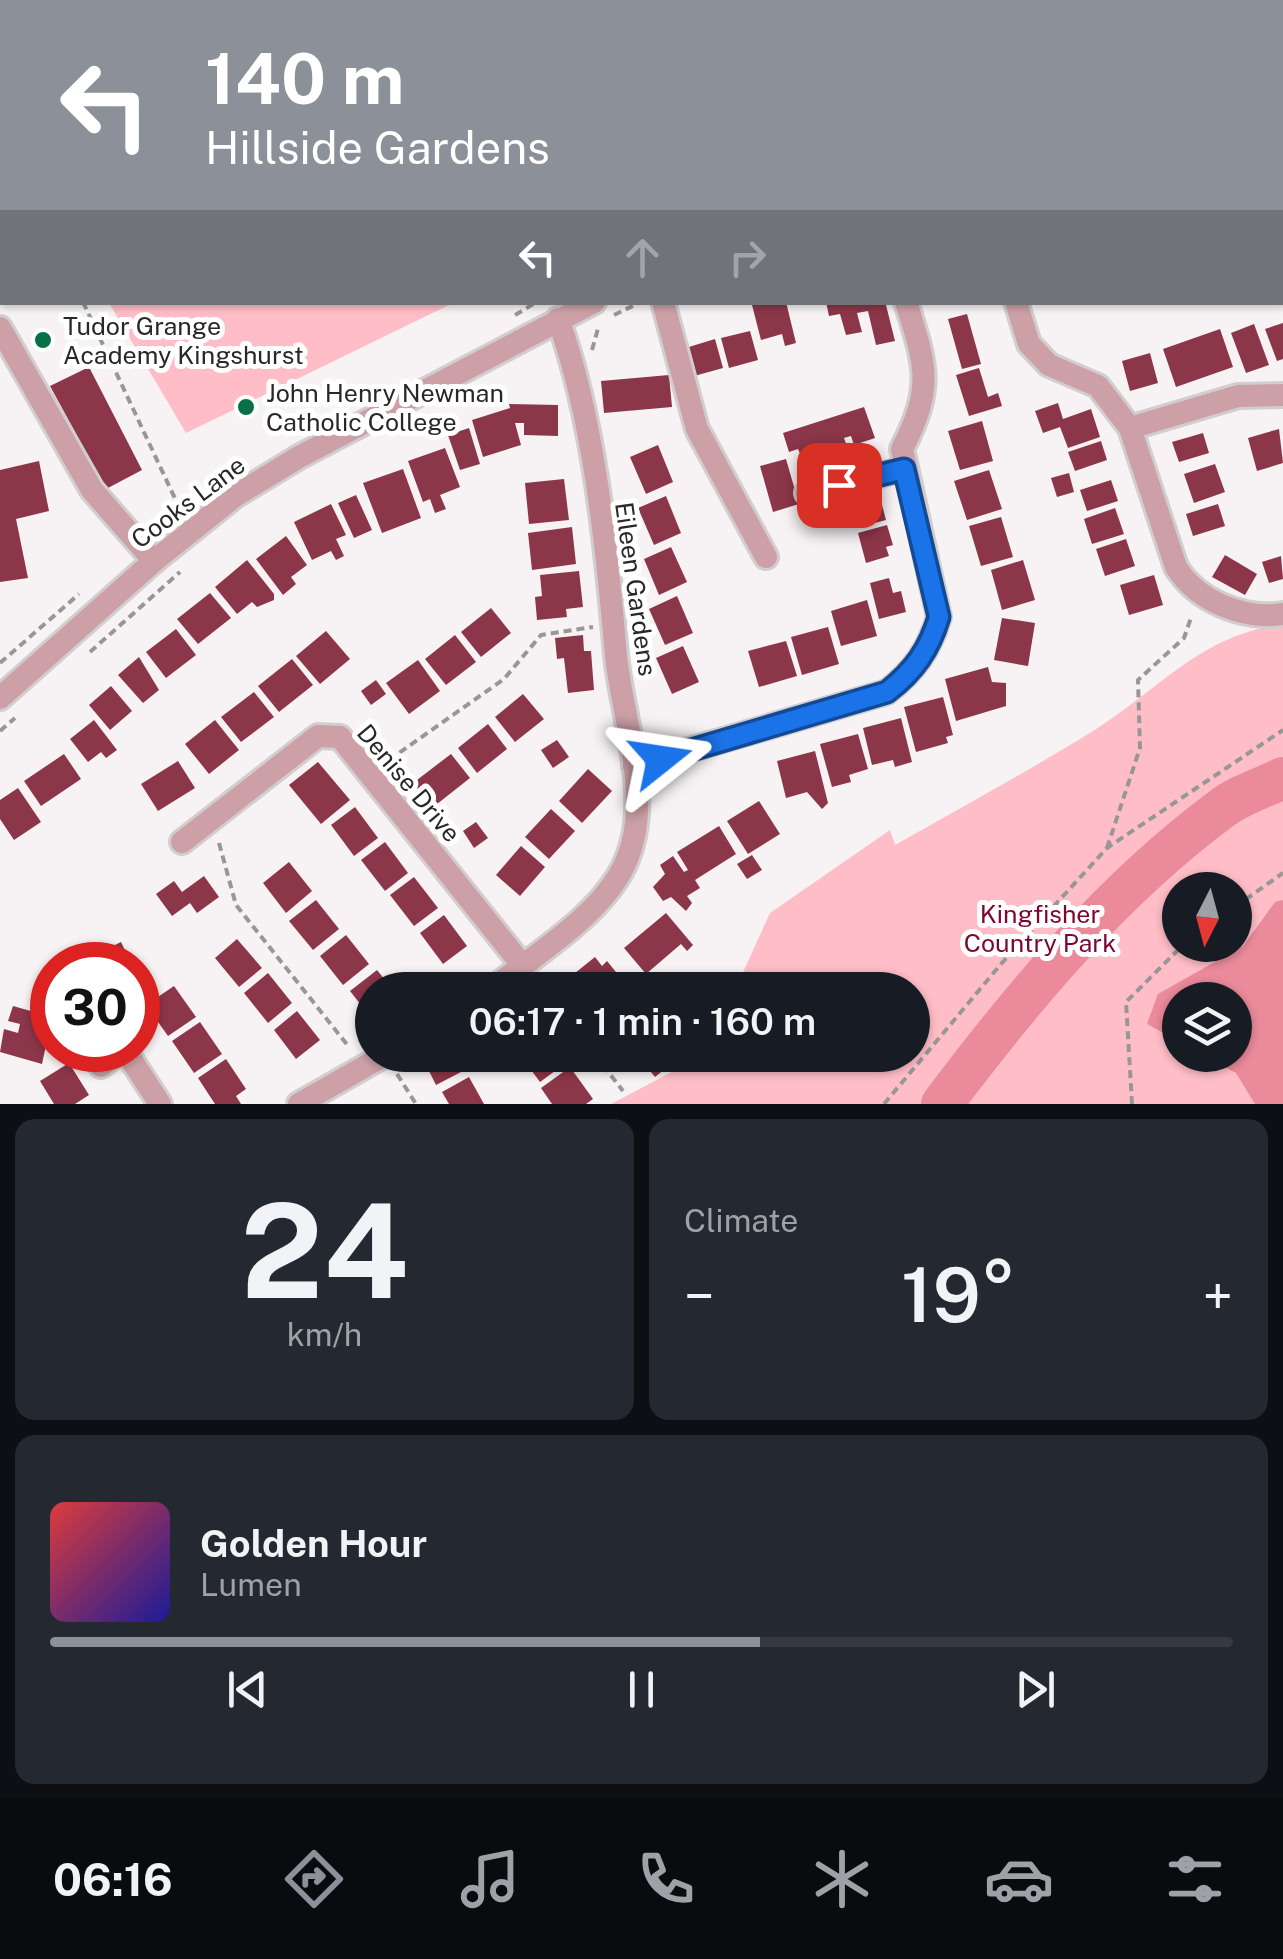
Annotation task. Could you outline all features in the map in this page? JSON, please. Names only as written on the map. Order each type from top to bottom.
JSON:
[{"type":"street","name":"Cooks Lane","points":[[0,698],[154,561],[236,496],[298,456],[588,305]]},
{"type":"street","points":[[663,305],[697,430],[766,557]]},
{"type":"street","points":[[634,766],[887,692],[911,674],[932,641],[939,617],[902,448],[922,409],[927,370],[907,305]]},
{"type":"street","points":[[1017,305],[1029,344],[1049,365],[1098,386],[1130,428],[1176,567],[1186,584],[1250,615],[1283,614]]},
{"type":"street","name":"Eileen Gardens","points":[[513,972],[606,893],[623,868],[635,837],[634,766],[615,623],[576,368],[558,319]]},
{"type":"street","points":[[0,328],[92,490],[154,561]]},
{"type":"street","points":[[1130,428],[1238,396],[1283,394]]},
{"type":"street","points":[[807,492],[904,469]]},
{"type":"street","name":"Denise Drive","points":[[182,842],[318,736],[340,737],[522,965]]},
{"type":"street","points":[[138,1072],[160,1104]]},
{"type":"street","points":[[300,1104],[366,1072]]},
{"type":"path","points":[[84,305],[179,508]]},
{"type":"path","points":[[576,368],[588,365],[600,321],[635,305]]},
{"type":"path","points":[[85,656],[185,568]]},
{"type":"path","points":[[1106,848],[1140,748],[1138,680],[1184,638],[1200,593]]},
{"type":"path","points":[[368,774],[504,679],[541,636],[615,623]]},
{"type":"path","points":[[0,732],[28,706]]},
{"type":"path","points":[[884,1104],[1001,964],[1106,848],[1283,730]]},
{"type":"path","points":[[212,820],[236,905],[355,1035]]},
{"type":"path","points":[[1252,895],[1283,873]]},
{"type":"path","points":[[1132,1104],[1126,1002],[1166,962]]},
{"type":"path","points":[[389,1072],[416,1104]]},
{"type":"path","points":[[609,1072],[624,1091]]},
{"type":"green space","points":[[111,305],[449,305],[186,433]]},
{"type":"green space","name":"Kingfisher Country Park","points":[[1283,624],[1283,1104],[611,1104],[672,1072],[930,1072],[930,972],[743,972],[770,913],[890,830],[895,845],[1093,731],[1182,666],[1228,639]]},
{"type":"shaded area","points":[[1283,900],[1283,1104],[1255,1104],[1234,1072],[1252,1072],[1252,982],[1179,982],[1215,962],[1252,962],[1252,934],[1275,902]]},
{"type":"shaded area","points":[[1162,992],[1162,1032],[1147,1024]]},
{"type":"building","points":[[752,305],[787,305],[796,343],[785,346],[782,334],[761,340]]},
{"type":"building","points":[[827,305],[886,305],[895,341],[876,345],[868,311],[857,313],[862,332],[846,335],[840,314],[829,316]]},
{"type":"building","points":[[967,314],[981,364],[962,369],[948,319]]},
{"type":"building","points":[[1283,323],[1283,359],[1277,361],[1265,329]]},
{"type":"building","points":[[1254,324],[1269,365],[1246,373],[1231,333]]},
{"type":"building","points":[[1220,329],[1233,367],[1176,387],[1163,349]]},
{"type":"building","points":[[750,331],[758,360],[729,368],[721,338]]},
{"type":"building","points":[[715,339],[723,368],[687,378],[679,350]]},
{"type":"building","points":[[1150,353],[1158,383],[1130,391],[1122,361]]},
{"type":"building","points":[[89,367],[142,470],[106,489],[50,386]]},
{"type":"building","points":[[979,368],[988,397],[998,393],[1002,406],[969,416],[956,375]]},
{"type":"building","points":[[669,375],[672,407],[604,413],[601,381]]},
{"type":"building","points":[[1058,403],[1063,419],[1091,409],[1100,437],[1068,448],[1060,427],[1043,433],[1035,411]]},
{"type":"building","points":[[509,404],[558,405],[558,436],[524,435],[524,423],[515,423],[521,445],[483,457],[472,420],[510,408]]},
{"type":"building","points":[[864,407],[875,438],[854,445],[851,436],[844,438],[847,446],[827,452],[825,443],[818,445],[820,450],[801,456],[798,449],[789,452],[783,433]]},
{"type":"building","points":[[982,421],[993,461],[960,470],[948,431]]},
{"type":"building","points":[[469,428],[480,464],[460,470],[448,435]]},
{"type":"building","points":[[1279,429],[1283,463],[1257,471],[1248,438]]},
{"type":"building","points":[[1203,433],[1209,453],[1179,462],[1172,442]]},
{"type":"building","points":[[1101,441],[1107,460],[1075,471],[1068,452]]},
{"type":"building","points":[[658,445],[673,482],[646,494],[630,457]]},
{"type":"building","points":[[445,448],[460,487],[440,495],[446,509],[435,513],[430,499],[423,502],[408,461]]},
{"type":"building","points":[[786,459],[799,504],[773,512],[760,466]]},
{"type":"building","points":[[39,461],[49,511],[16,519],[28,578],[0,582],[0,470]]},
{"type":"building","points":[[1215,464],[1225,492],[1194,503],[1184,474]]},
{"type":"building","points":[[403,469],[421,518],[382,533],[363,483]]},
{"type":"building","points":[[989,470],[1002,509],[967,520],[954,481]]},
{"type":"building","points":[[1069,473],[1074,492],[1057,497],[1051,478]]},
{"type":"building","points":[[564,479],[569,520],[529,524],[525,483]]},
{"type":"building","points":[[1111,480],[1118,501],[1087,511],[1080,490]]},
{"type":"building","points":[[878,490],[886,520],[856,528],[848,498]]},
{"type":"building","points":[[356,495],[372,530],[354,538],[338,503]]},
{"type":"building","points":[[666,496],[681,533],[654,545],[638,508]]},
{"type":"building","points":[[331,504],[346,535],[336,539],[344,556],[336,560],[331,551],[312,560],[294,522]]},
{"type":"building","points":[[1218,504],[1225,526],[1193,536],[1186,514]]},
{"type":"building","points":[[1115,508],[1124,534],[1092,544],[1084,519]]},
{"type":"building","points":[[1001,517],[1013,557],[981,566],[969,526]]},
{"type":"building","points":[[887,525],[893,545],[886,547],[889,556],[866,563],[858,533]]},
{"type":"building","points":[[572,527],[576,564],[532,570],[528,533]]},
{"type":"building","points":[[286,536],[307,565],[291,577],[296,584],[283,595],[256,559]]},
{"type":"building","points":[[1126,539],[1135,566],[1105,576],[1096,549]]},
{"type":"building","points":[[671,547],[687,582],[659,595],[644,559]]},
{"type":"building","points":[[1225,555],[1257,574],[1245,595],[1212,577]]},
{"type":"building","points":[[1281,556],[1283,579],[1269,583],[1262,562]]},
{"type":"building","points":[[247,560],[274,594],[274,600],[257,607],[252,602],[237,614],[215,587]]},
{"type":"building","points":[[1023,560],[1035,600],[1002,610],[991,570]]},
{"type":"building","points":[[579,571],[583,607],[566,609],[567,617],[537,620],[535,597],[542,596],[540,575]]},
{"type":"building","points":[[1154,575],[1163,605],[1129,615],[1120,585]]},
{"type":"building","points":[[889,578],[893,593],[901,591],[906,612],[879,619],[870,583]]},
{"type":"building","points":[[210,593],[231,618],[198,644],[177,619]]},
{"type":"building","points":[[677,596],[693,633],[665,645],[649,609]]},
{"type":"building","points":[[867,600],[877,636],[841,646],[831,611]]},
{"type":"building","points":[[491,608],[511,633],[481,657],[461,632]]},
{"type":"building","points":[[1002,618],[1035,623],[1028,666],[994,660]]},
{"type":"building","points":[[828,627],[839,664],[802,675],[791,637]]},
{"type":"building","points":[[176,629],[196,655],[166,678],[146,652]]},
{"type":"building","points":[[326,631],[350,659],[320,684],[296,656]]},
{"type":"building","points":[[455,635],[476,662],[446,685],[425,659]]},
{"type":"building","points":[[583,635],[584,651],[591,651],[594,690],[568,693],[564,658],[557,659],[555,638]]},
{"type":"building","points":[[786,641],[797,676],[759,687],[748,651]]},
{"type":"building","points":[[683,646],[699,682],[672,694],[656,658]]},
{"type":"building","points":[[139,657],[159,690],[143,703],[118,675]]},
{"type":"building","points":[[292,659],[313,685],[279,712],[258,686]]},
{"type":"building","points":[[418,660],[440,691],[409,714],[386,683]]},
{"type":"building","points":[[988,667],[992,682],[1006,683],[1006,706],[956,721],[945,679]]},
{"type":"building","points":[[376,680],[386,694],[371,705],[361,691]]},
{"type":"building","points":[[111,686],[132,711],[110,730],[89,705]]},
{"type":"building","points":[[254,692],[274,717],[241,742],[221,717]]},
{"type":"building","points":[[523,694],[544,719],[515,742],[495,717]]},
{"type":"building","points":[[943,697],[953,735],[946,737],[948,743],[916,752],[904,707]]},
{"type":"building","points":[[901,718],[912,762],[895,767],[893,760],[872,765],[863,728]]},
{"type":"building","points":[[94,720],[117,750],[106,758],[101,752],[88,762],[70,739]]},
{"type":"building","points":[[215,720],[239,750],[209,774],[185,744]]},
{"type":"building","points":[[488,724],[507,749],[477,773],[458,748]]},
{"type":"building","points":[[858,734],[868,769],[849,775],[851,782],[832,787],[820,744]]},
{"type":"building","points":[[557,740],[569,757],[553,768],[541,750]]},
{"type":"building","points":[[815,751],[828,803],[822,809],[807,792],[786,798],[777,761]]},
{"type":"building","points":[[64,754],[81,779],[41,806],[24,781]]},
{"type":"building","points":[[451,754],[470,778],[432,808],[413,783]]},
{"type":"building","points":[[178,761],[195,788],[158,811],[141,784]]},
{"type":"building","points":[[318,762],[350,800],[321,824],[289,785]]},
{"type":"building","points":[[588,769],[612,791],[582,823],[559,801]]},
{"type":"building","points":[[18,788],[41,822],[14,840],[0,819],[0,800]]},
{"type":"building","points":[[759,801],[780,834],[748,854],[727,821]]},
{"type":"building","points":[[355,807],[378,838],[354,856],[331,825]]},
{"type":"building","points":[[551,809],[575,831],[549,859],[525,837]]},
{"type":"building","points":[[476,822],[488,838],[474,848],[463,831]]},
{"type":"building","points":[[719,826],[736,854],[695,880],[700,888],[687,896],[692,903],[686,911],[671,897],[663,901],[653,887],[665,874],[660,865],[673,856],[684,872],[688,870],[677,852]]},
{"type":"building","points":[[385,842],[408,873],[385,891],[361,860]]},
{"type":"building","points":[[521,846],[545,867],[520,896],[496,875]]},
{"type":"building","points":[[752,855],[762,870],[747,879],[737,864]]},
{"type":"building","points":[[289,862],[312,891],[286,913],[263,883]]},
{"type":"building","points":[[204,876],[219,897],[197,913],[190,903],[172,916],[156,894],[174,881],[182,892]]},
{"type":"building","points":[[414,877],[438,908],[414,926],[390,895]]},
{"type":"building","points":[[316,900],[339,929],[313,950],[289,921]]},
{"type":"building","points":[[666,913],[693,945],[687,951],[681,944],[648,972],[624,948]]},
{"type":"building","points":[[444,915],[467,946],[443,964],[420,933]]},
{"type":"building","points":[[346,935],[369,964],[343,985],[320,956]]},
{"type":"building","points":[[237,939],[262,968],[239,987],[215,958]]},
{"type":"building","points":[[595,957],[602,966],[607,961],[616,972],[576,972]]},
{"type":"building","points":[[268,973],[292,1003],[268,1023],[244,993]]},
{"type":"building","points":[[174,986],[196,1017],[168,1036],[160,1025],[160,996]]},
{"type":"building","points":[[13,1006],[30,1011],[30,1061],[0,1052],[4,1029],[18,1033],[20,1024],[8,1021]]},
{"type":"building","points":[[297,1011],[320,1040],[296,1059],[274,1030]]},
{"type":"building","points":[[200,1022],[222,1054],[194,1073],[172,1041]]},
{"type":"building","points":[[226,1059],[246,1089],[236,1096],[241,1104],[215,1104],[198,1078]]},
{"type":"building","points":[[54,1072],[75,1072],[89,1095],[75,1104],[54,1104],[40,1081]]},
{"type":"building","points":[[430,1072],[461,1072],[436,1085]]},
{"type":"building","points":[[533,1072],[554,1072],[540,1082]]},
{"type":"building","points":[[563,1072],[574,1072],[593,1099],[586,1104],[552,1104],[541,1088]]},
{"type":"building","points":[[469,1077],[484,1104],[449,1104],[442,1092]]},
{"type":"waterway","points":[[942,1104],[1004,1024],[1106,909],[1228,804],[1283,778]]},
{"type":"place","name":"Tudor Grange Academy Kingshurst","points":[[43,340]]},
{"type":"place","name":"John Henry Newman Catholic College","points":[[246,407]]},
{"type":"route","points":[[661,759],[887,692],[911,674],[932,641],[939,617],[904,469],[839,485]]}]
